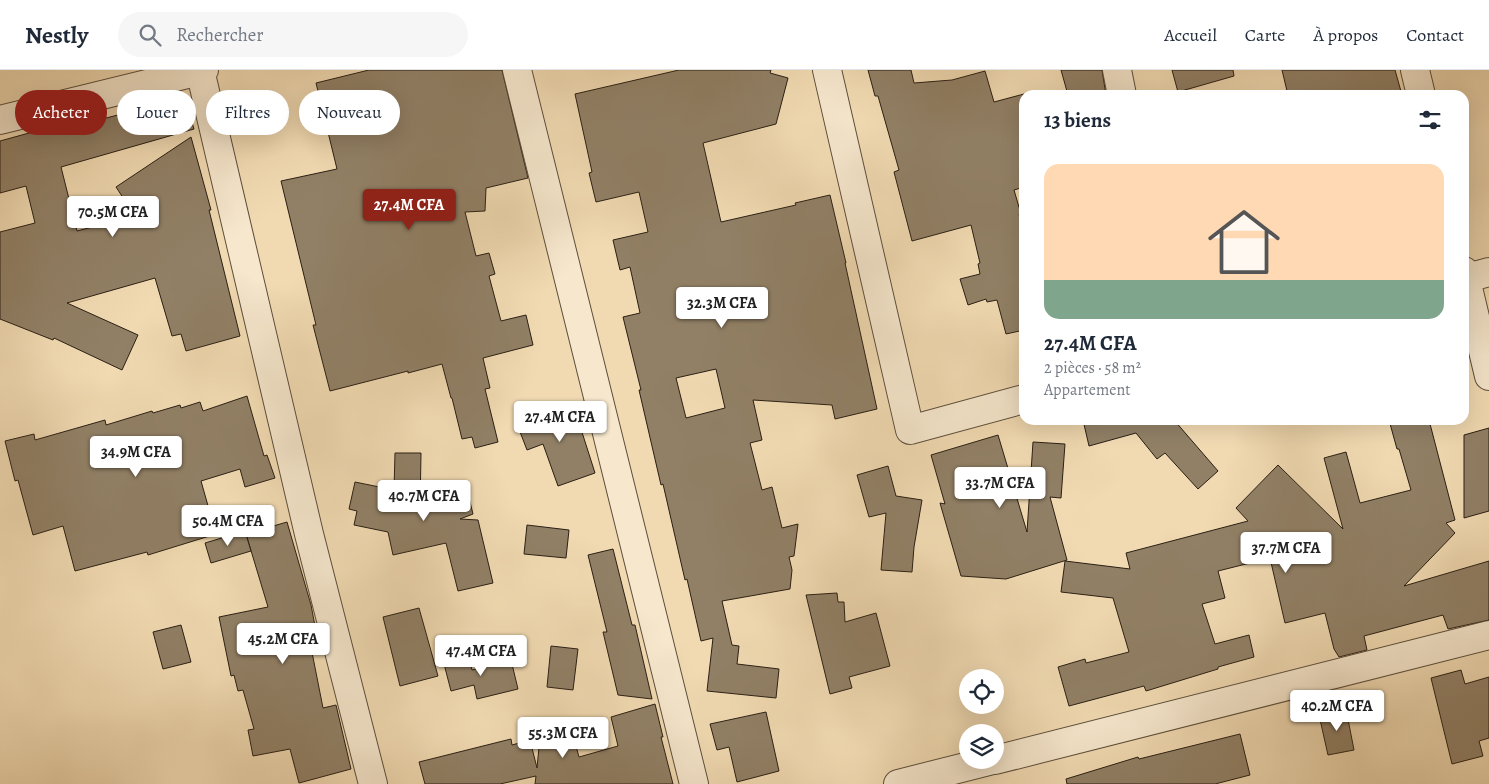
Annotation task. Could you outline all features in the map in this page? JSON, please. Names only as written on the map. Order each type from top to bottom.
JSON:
[{"type":"street","points":[[0,120],[201,70],[310,534],[373,784]]},
{"type":"street","points":[[517,70],[694,784]]},
{"type":"street","points":[[827,70],[910,430],[1019,400]]},
{"type":"street","points":[[1117,70],[1121,90]]},
{"type":"street","points":[[1415,70],[1420,90]]},
{"type":"street","points":[[1470,275],[1489,376]]},
{"type":"street","points":[[1004,757],[1489,635]]},
{"type":"street","points":[[898,784],[959,769]]},
{"type":"building","points":[[369,70],[502,70],[528,178],[486,188],[485,211],[465,212],[476,256],[489,253],[495,274],[489,276],[501,321],[526,315],[533,345],[483,358],[490,388],[485,389],[498,442],[475,448],[472,437],[462,439],[442,364],[330,391],[313,325],[316,325],[281,181],[337,169],[329,135],[400,135],[400,90],[318,90],[316,83]]},
{"type":"building","points":[[679,70],[771,70],[770,73],[788,78],[776,124],[703,143],[721,222],[796,205],[795,203],[830,195],[877,409],[835,419],[832,405],[753,400],[762,440],[750,443],[762,490],[772,487],[782,528],[798,524],[794,556],[789,557],[792,570],[790,589],[722,601],[732,645],[739,646],[737,664],[779,669],[776,698],[707,691],[713,638],[701,641],[663,484],[661,485],[623,317],[640,313],[630,267],[620,270],[613,240],[648,232],[639,192],[596,202],[589,173],[592,172],[575,94]],"holes":[[[716,369],[725,408],[686,418],[676,378]]]},
{"type":"building","points":[[868,70],[911,70],[914,83],[952,80],[985,71],[994,102],[1019,95],[1019,188],[1014,190],[1019,207],[1019,331],[1006,334],[997,300],[987,302],[986,299],[968,305],[960,279],[980,274],[978,264],[980,263],[971,225],[912,241],[894,172],[899,170],[878,96],[875,96]]},
{"type":"building","points":[[1061,70],[1102,70],[1105,90],[1067,90]]},
{"type":"building","points":[[1172,70],[1233,70],[1234,76],[1185,90],[1177,90]]},
{"type":"building","points":[[1282,70],[1395,70],[1401,90],[1287,90]]},
{"type":"building","points":[[117,115],[117,135],[173,135],[61,167],[77,231],[135,216],[116,187],[191,137],[211,210],[209,210],[240,336],[186,351],[181,334],[172,336],[155,278],[67,303],[138,335],[122,370],[54,338],[53,340],[0,319],[0,232],[35,223],[26,186],[0,193],[0,141],[22,135],[107,135],[107,118]]},
{"type":"building","points":[[247,396],[264,456],[267,455],[275,478],[245,487],[240,469],[201,481],[216,534],[148,555],[147,552],[75,571],[63,526],[33,535],[18,480],[15,481],[5,441],[34,434],[35,440],[105,420],[106,425],[152,411],[153,413],[180,405],[181,408],[200,402],[203,411]]},
{"type":"building","points":[[573,404],[595,473],[558,486],[543,444],[527,450],[517,424]]},
{"type":"building","points":[[1084,425],[1178,425],[1218,471],[1198,489],[1165,453],[1157,459],[1136,433],[1089,446]]},
{"type":"building","points":[[1390,425],[1430,425],[1455,520],[1446,523],[1455,533],[1404,586],[1489,561],[1489,620],[1448,629],[1443,615],[1364,636],[1367,650],[1339,657],[1334,649],[1325,613],[1285,623],[1270,558],[1218,571],[1225,598],[1202,604],[1215,644],[1249,635],[1254,657],[1146,691],[1144,686],[1069,706],[1058,667],[1085,659],[1086,663],[1129,652],[1113,598],[1061,592],[1065,561],[1130,569],[1126,553],[1248,521],[1236,508],[1278,465],[1343,529],[1324,458],[1346,452],[1360,503],[1411,490],[1399,449],[1397,449]]},
{"type":"building","points":[[1489,428],[1489,511],[1464,518],[1464,435]]},
{"type":"building","points":[[998,435],[1027,532],[1033,442],[1065,444],[1061,498],[1050,497],[1067,560],[1006,579],[961,576],[940,503],[945,504],[931,455]]},
{"type":"building","points":[[395,453],[421,453],[420,507],[468,494],[473,514],[460,519],[478,520],[493,583],[458,591],[446,543],[393,555],[388,532],[354,525],[357,511],[349,509],[355,482],[394,490]]},
{"type":"building","points":[[888,466],[896,496],[922,500],[912,572],[881,570],[886,513],[869,517],[857,475]]},
{"type":"building","points":[[287,522],[311,605],[315,626],[307,627],[323,708],[336,705],[351,769],[299,783],[290,749],[253,756],[248,730],[254,729],[243,690],[238,691],[234,675],[231,676],[219,617],[268,607],[246,534]]},
{"type":"building","points":[[527,525],[569,530],[566,558],[524,554]]},
{"type":"building","points":[[245,531],[251,551],[211,563],[205,543]]},
{"type":"building","points":[[613,549],[632,625],[635,625],[652,699],[618,695],[603,632],[607,632],[588,555]]},
{"type":"building","points":[[837,593],[838,602],[844,602],[845,622],[876,613],[890,666],[849,677],[852,688],[830,694],[806,595]]},
{"type":"building","points":[[419,608],[438,676],[400,686],[383,617]]},
{"type":"building","points":[[181,625],[191,662],[163,669],[153,632]]},
{"type":"building","points":[[551,646],[578,649],[573,690],[547,687]]},
{"type":"building","points":[[468,654],[472,670],[511,660],[518,689],[477,699],[474,685],[451,691],[443,660]]},
{"type":"building","points":[[1461,670],[1465,684],[1489,677],[1489,738],[1479,741],[1483,756],[1452,764],[1431,678]]},
{"type":"building","points":[[655,704],[673,784],[535,784],[536,776],[500,784],[425,784],[419,762],[511,739],[512,745],[530,740],[537,768],[540,737],[571,728],[579,757],[618,746],[611,717]]},
{"type":"building","points":[[1346,709],[1354,750],[1328,755],[1319,715]]},
{"type":"building","points":[[766,712],[779,771],[737,782],[729,747],[717,750],[710,724]]},
{"type":"building","points":[[1240,734],[1250,775],[1215,784],[1067,784],[1066,779],[1138,757],[1139,759]]}]
